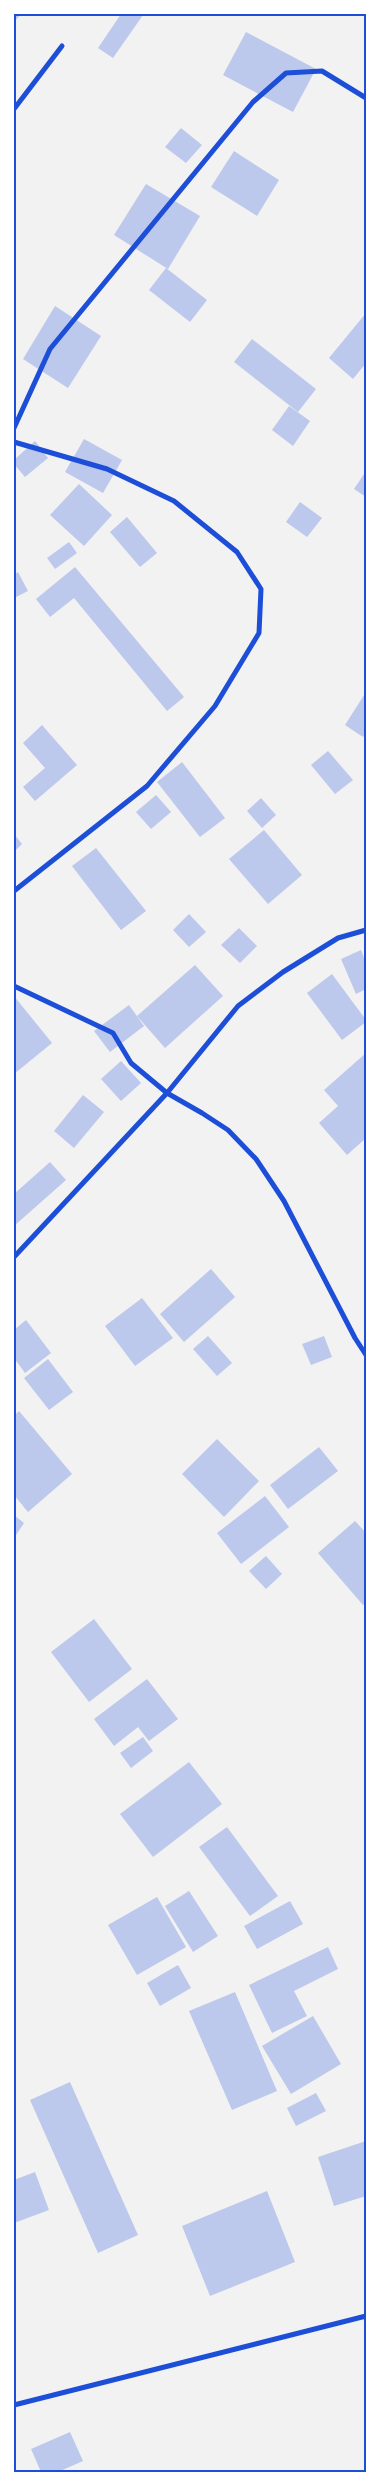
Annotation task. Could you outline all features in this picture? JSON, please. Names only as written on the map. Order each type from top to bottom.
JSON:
[{"type":"street","points":[[14,109],[62,46]]},
{"type":"street","points":[[14,428],[50,349],[253,102],[286,73],[322,71],[366,98]]},
{"type":"street","points":[[14,442],[107,469],[174,500],[237,552],[261,589],[259,633],[215,706],[147,786],[14,891]]},
{"type":"street","points":[[14,1257],[167,1093],[238,1006],[283,972],[338,938],[366,930]]},
{"type":"street","points":[[14,986],[113,1033],[132,1063],[167,1093],[228,1130],[256,1159],[284,1201],[355,1338],[366,1355]]},
{"type":"street","points":[[14,2405],[366,2316]]},
{"type":"building","points":[[14,14],[21,14],[14,22]]},
{"type":"building","points":[[121,14],[143,15],[113,58],[98,48]]},
{"type":"building","points":[[246,32],[316,69],[293,112],[223,75]]},
{"type":"building","points":[[181,128],[202,145],[186,163],[165,147]]},
{"type":"building","points":[[234,151],[279,180],[257,216],[211,187]]},
{"type":"building","points":[[146,184],[200,216],[168,269],[114,235]]},
{"type":"building","points":[[166,268],[207,300],[190,322],[149,290]]},
{"type":"building","points":[[55,306],[101,336],[68,388],[23,359]]},
{"type":"building","points":[[366,313],[366,363],[353,379],[329,358]]},
{"type":"building","points":[[252,339],[316,389],[298,412],[234,362]]},
{"type":"building","points":[[289,406],[310,421],[293,446],[272,430]]},
{"type":"building","points":[[84,439],[122,460],[103,493],[65,472]]},
{"type":"building","points":[[35,441],[48,458],[25,477],[14,464],[14,460]]},
{"type":"building","points":[[366,471],[366,497],[354,489]]},
{"type":"building","points":[[79,484],[112,515],[84,546],[50,515]]},
{"type":"building","points":[[300,502],[322,518],[307,537],[286,522]]},
{"type":"building","points":[[127,517],[157,553],[140,567],[110,532]]},
{"type":"building","points":[[69,542],[77,553],[55,569],[47,558]]},
{"type":"building","points":[[75,567],[184,697],[167,711],[74,598],[50,617],[36,599]]},
{"type":"building","points":[[18,572],[28,591],[14,598],[14,575]]},
{"type":"building","points":[[366,692],[366,732],[363,737],[345,725]]},
{"type":"building","points":[[42,725],[77,765],[35,801],[23,787],[45,768],[23,743]]},
{"type":"building","points":[[328,751],[353,780],[335,794],[311,765]]},
{"type":"building","points":[[182,762],[225,818],[200,837],[157,782]]},
{"type":"building","points":[[156,795],[171,812],[151,829],[136,812]]},
{"type":"building","points":[[261,798],[276,815],[262,828],[247,811]]},
{"type":"building","points":[[264,830],[302,875],[268,904],[229,859]]},
{"type":"building","points":[[14,834],[22,844],[14,852]]},
{"type":"building","points":[[96,848],[146,911],[121,930],[72,866]]},
{"type":"building","points":[[189,914],[206,932],[189,947],[173,930]]},
{"type":"building","points":[[239,928],[257,946],[240,963],[221,945]]},
{"type":"building","points":[[361,950],[366,963],[366,989],[356,994],[341,959]]},
{"type":"building","points":[[195,965],[223,996],[165,1048],[137,1016]]},
{"type":"building","points":[[332,974],[366,1020],[366,1022],[342,1040],[307,993]]},
{"type":"building","points":[[14,996],[52,1043],[14,1074]]},
{"type":"building","points":[[129,1005],[144,1026],[110,1052],[94,1031]]},
{"type":"building","points":[[366,1053],[366,1138],[347,1155],[319,1123],[338,1106],[324,1090]]},
{"type":"building","points":[[121,1061],[141,1083],[121,1101],[101,1079]]},
{"type":"building","points":[[83,1095],[104,1112],[74,1148],[54,1131]]},
{"type":"building","points":[[50,1162],[66,1180],[14,1226],[14,1194]]},
{"type":"building","points":[[211,1269],[235,1297],[184,1342],[160,1314]]},
{"type":"building","points":[[142,1298],[173,1338],[135,1366],[105,1326]]},
{"type":"building","points":[[26,1320],[51,1353],[25,1373],[14,1358],[14,1330]]},
{"type":"building","points":[[208,1336],[232,1363],[217,1376],[193,1349]]},
{"type":"building","points":[[324,1336],[332,1357],[311,1365],[302,1344]]},
{"type":"building","points":[[48,1359],[73,1392],[49,1410],[24,1378]]},
{"type":"building","points":[[19,1411],[72,1474],[28,1512],[14,1495],[14,1416]]},
{"type":"building","points":[[217,1439],[259,1481],[224,1517],[182,1474]]},
{"type":"building","points":[[319,1447],[338,1471],[288,1509],[270,1485]]},
{"type":"building","points":[[265,1496],[289,1527],[241,1564],[217,1533]]},
{"type":"building","points":[[14,1515],[24,1523],[14,1538]]},
{"type":"building","points":[[355,1521],[366,1533],[366,1602],[363,1605],[318,1553]]},
{"type":"building","points":[[266,1556],[282,1574],[266,1589],[249,1571]]},
{"type":"building","points":[[94,1619],[132,1669],[89,1702],[51,1652]]},
{"type":"building","points":[[147,1679],[178,1719],[149,1741],[138,1727],[114,1746],[94,1719]]},
{"type":"building","points":[[143,1737],[153,1751],[131,1768],[120,1753]]},
{"type":"building","points":[[189,1762],[222,1804],[153,1857],[120,1814]]},
{"type":"building","points":[[227,1827],[278,1896],[250,1916],[199,1847]]},
{"type":"building","points":[[189,1891],[218,1936],[193,1952],[165,1906]]},
{"type":"building","points":[[157,1897],[186,1947],[137,1975],[108,1925]]},
{"type":"building","points":[[290,1901],[303,1924],[257,1949],[244,1926]]},
{"type":"building","points":[[328,1947],[338,1969],[294,1991],[307,2016],[272,2033],[249,1985]]},
{"type":"building","points":[[178,1965],[191,1988],[160,2006],[147,1983]]},
{"type":"building","points":[[235,1992],[277,2091],[232,2110],[189,2011]]},
{"type":"building","points":[[313,2016],[341,2064],[291,2094],[262,2046]]},
{"type":"building","points":[[70,2082],[138,2235],[98,2253],[30,2100]]},
{"type":"building","points":[[316,2093],[326,2111],[296,2126],[287,2108]]},
{"type":"building","points":[[366,2141],[366,2196],[334,2206],[318,2157]]},
{"type":"building","points":[[35,2172],[49,2210],[14,2223],[14,2180]]},
{"type":"building","points":[[267,2191],[295,2262],[210,2296],[182,2226]]},
{"type":"building","points":[[70,2432],[83,2461],[58,2472],[41,2472],[31,2449]]}]
